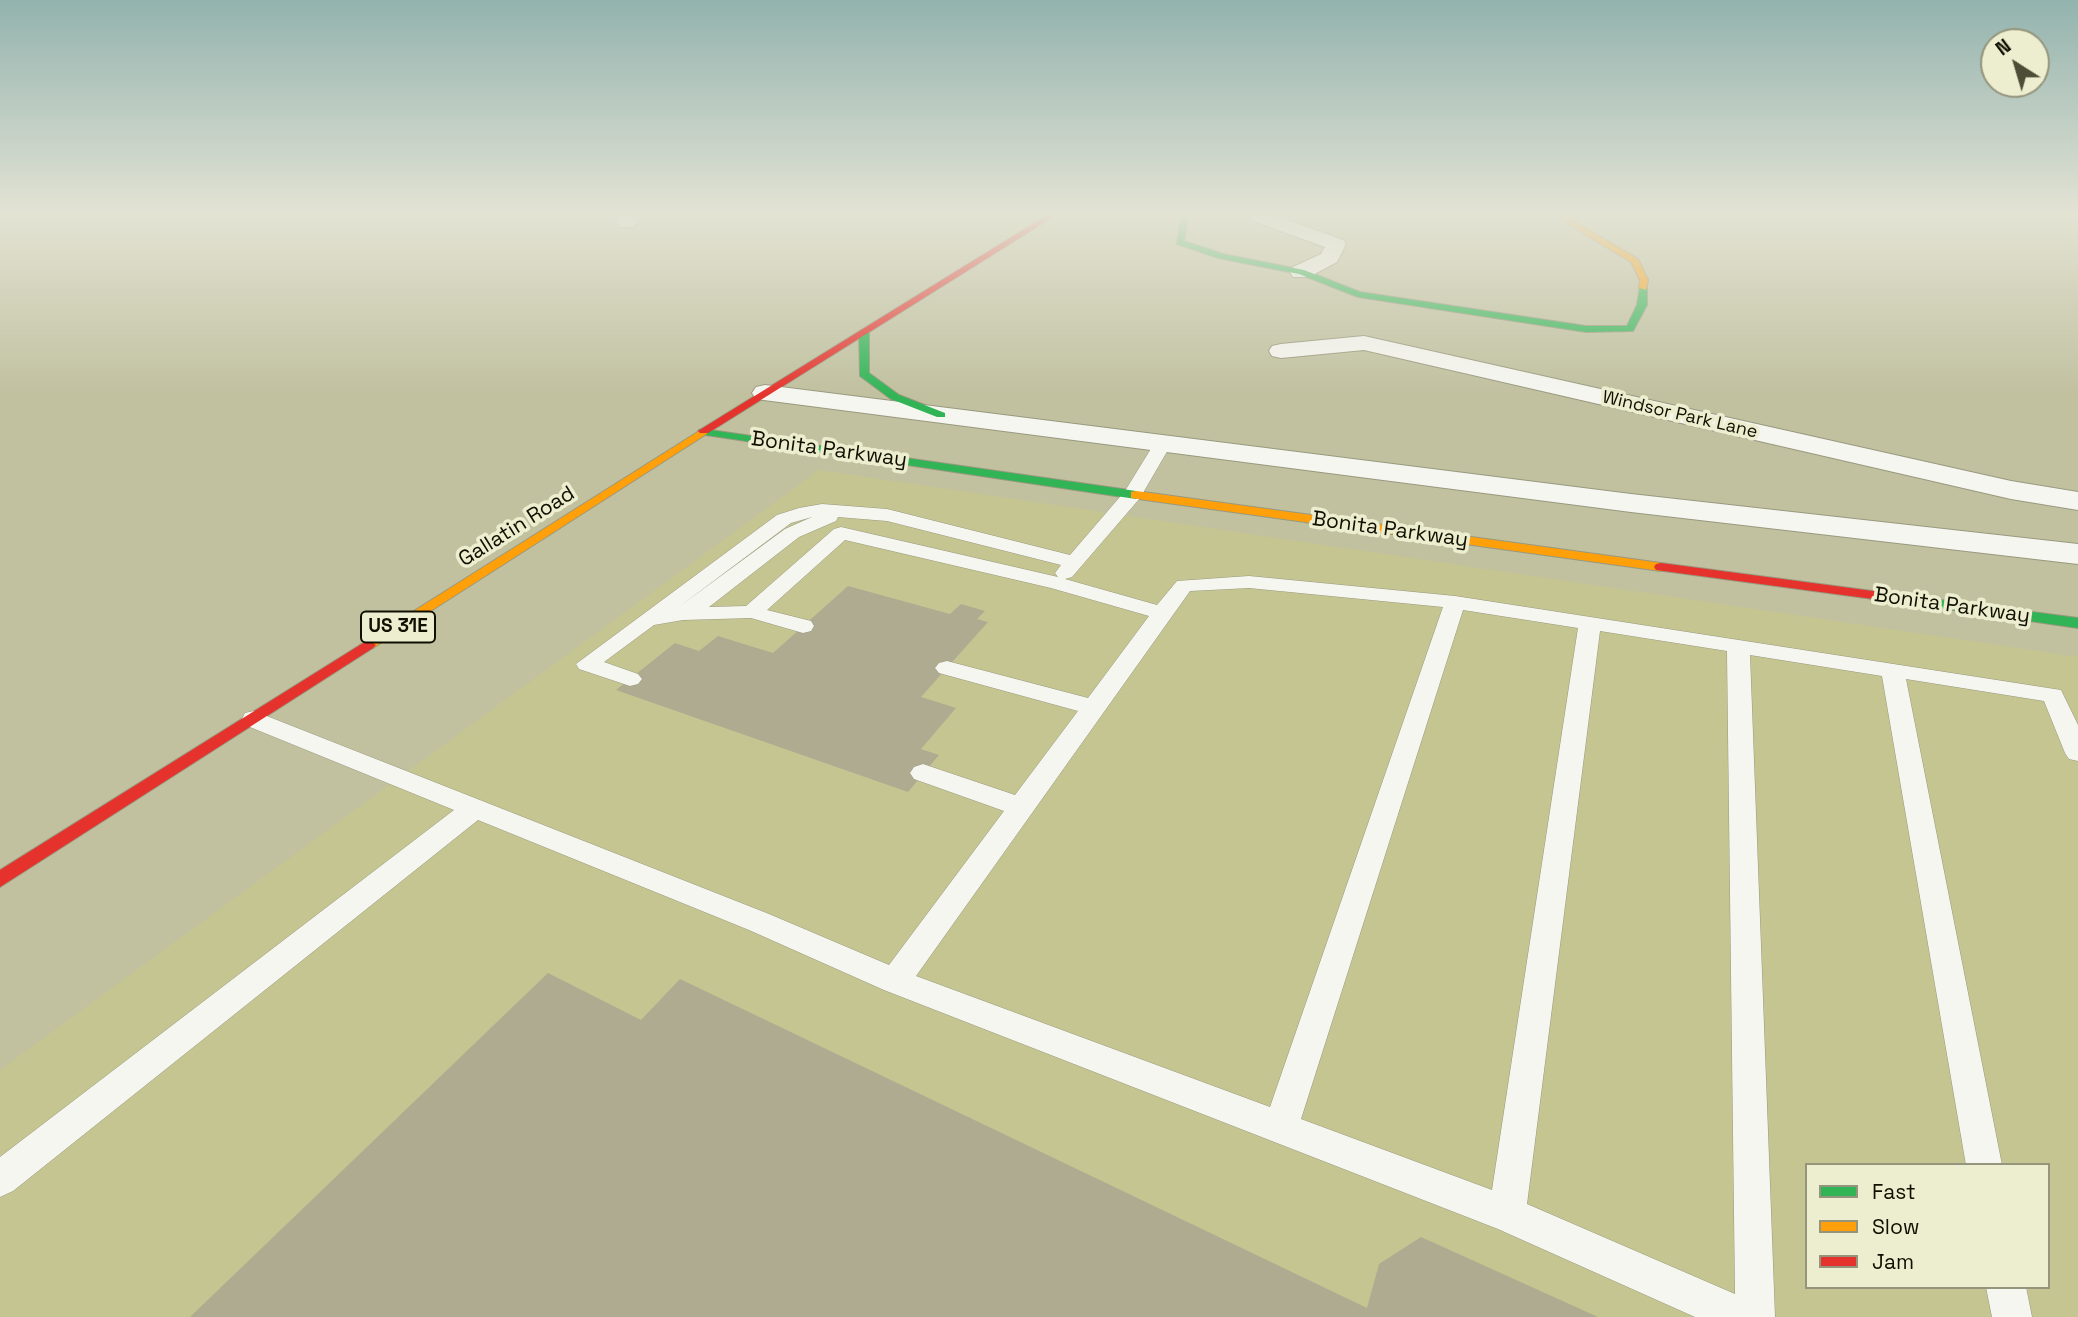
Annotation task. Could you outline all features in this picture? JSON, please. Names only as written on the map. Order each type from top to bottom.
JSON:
[{"type":"street","name":"Gallatin Road","points":[[0,880],[703,432],[959,273]]},
{"type":"street","points":[[1305,273],[1358,294],[1586,329],[1630,329],[1642,305],[1644,280],[1641,273]]},
{"type":"street","points":[[864,332],[864,374],[895,397],[941,415]]},
{"type":"street","name":"Windsor Park Lane","points":[[1281,351],[1364,343],[1998,487],[2078,501]]},
{"type":"street","points":[[765,393],[2073,557]]},
{"type":"street","name":"Bonita Parkway","points":[[703,432],[1133,494],[2078,623]]},
{"type":"lane","points":[[1056,583],[1133,494],[1163,443]]},
{"type":"lane","points":[[630,679],[587,664],[784,519],[822,510],[887,514],[1075,562]]},
{"type":"lane","points":[[683,614],[793,534],[842,512]]},
{"type":"lane","points":[[752,612],[841,533],[1056,583],[1162,613]]},
{"type":"lane","points":[[895,981],[1184,585],[1249,582],[1455,602],[2053,695],[2078,753]]},
{"type":"lane","points":[[1282,1127],[1455,602]]},
{"type":"lane","points":[[646,620],[683,614],[752,612],[803,626]]},
{"type":"lane","points":[[1507,1214],[1590,623]]},
{"type":"lane","points":[[1738,646],[1755,1317]]},
{"type":"lane","points":[[947,668],[1093,707]]},
{"type":"lane","points":[[1893,670],[1984,1163]]},
{"type":"lane","points":[[254,719],[759,922],[895,981],[1507,1214],[1741,1317]]},
{"type":"lane","points":[[923,773],[1021,807]]},
{"type":"lane","points":[[0,1179],[475,808]]},
{"type":"lane","points":[[2006,1289],[2012,1317]]},
{"type":"shaded area","points":[[819,470],[2078,657],[2078,1317],[0,1317],[0,1070]]},
{"type":"building","points":[[848,586],[950,614],[961,604],[985,611],[977,619],[988,622],[921,697],[956,708],[921,749],[939,755],[908,792],[616,690],[675,643],[699,651],[718,636],[773,653]]},
{"type":"building","points":[[548,973],[641,1020],[680,979],[1367,1308],[1379,1264],[1421,1237],[1598,1317],[190,1317]]},
{"type":"traffic: fast","points":[[1305,273],[1358,294],[1586,329],[1630,329],[1642,305],[1643,288]]},
{"type":"traffic: fast","points":[[864,332],[864,374],[895,397],[941,415]]},
{"type":"traffic: fast","points":[[703,432],[1136,495]]},
{"type":"traffic: fast","points":[[1903,599],[2078,623]]},
{"type":"traffic: slow","points":[[1641,273],[1644,280],[1643,288]]},
{"type":"traffic: slow","points":[[368,645],[704,431]]},
{"type":"traffic: slow","points":[[1136,495],[1661,567]]},
{"type":"traffic: jam","points":[[704,431],[958,273]]},
{"type":"traffic: jam","points":[[1661,567],[1903,599]]},
{"type":"traffic: jam","points":[[0,880],[368,645]]}]
